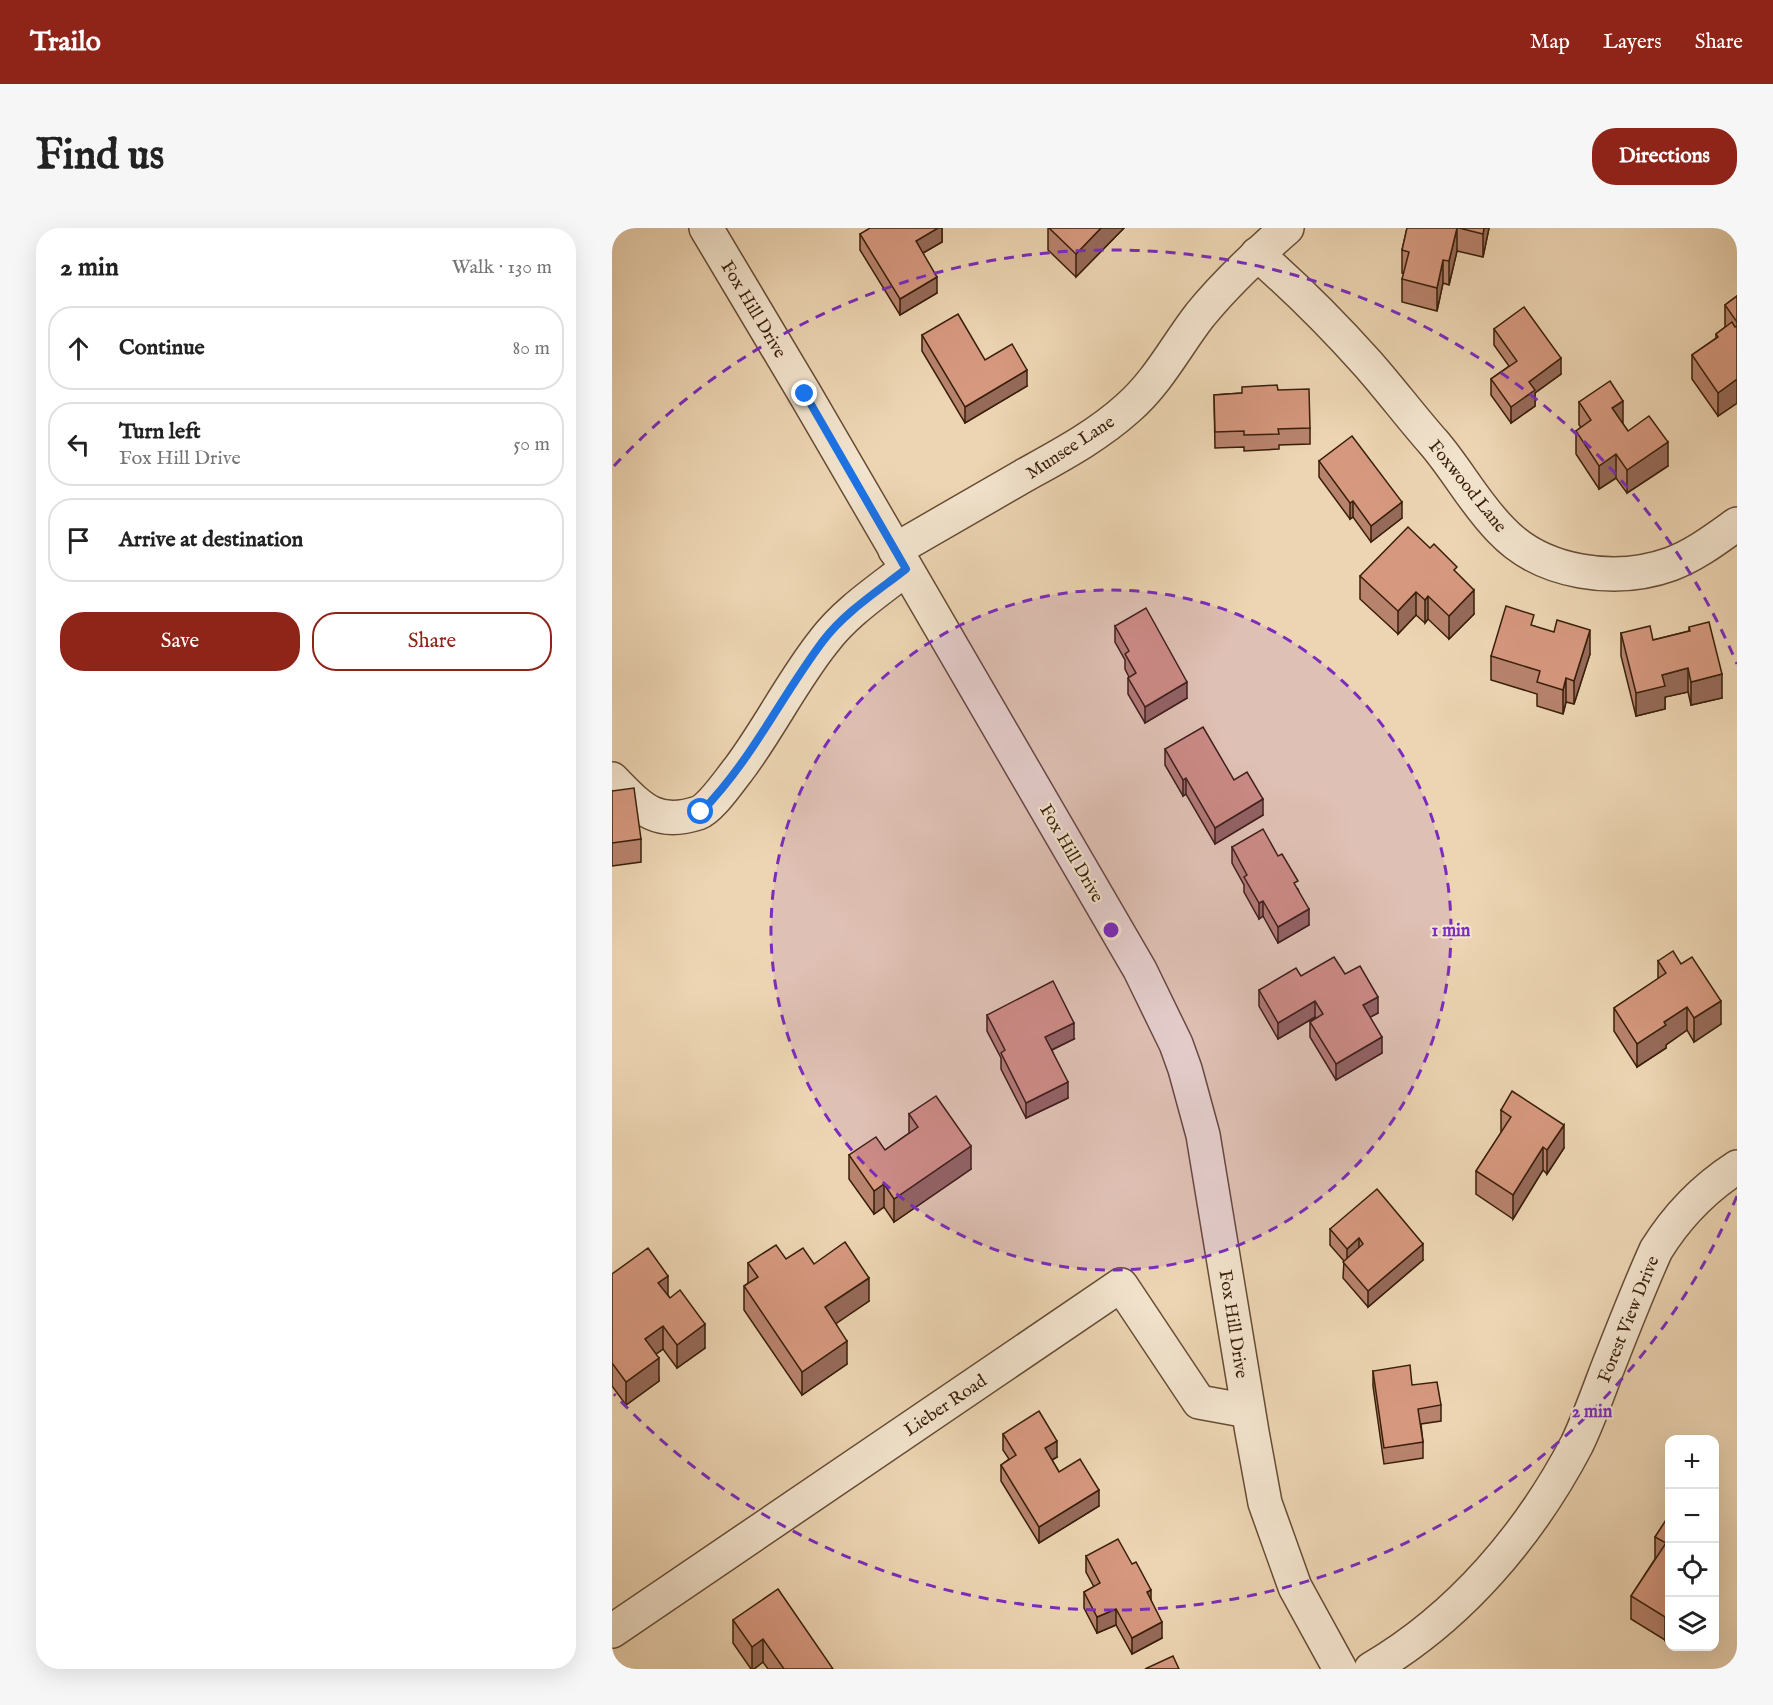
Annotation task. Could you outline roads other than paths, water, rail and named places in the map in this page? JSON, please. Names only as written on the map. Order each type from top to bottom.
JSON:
[{"type":"street","name":"Fox Hill Drive","points":[[706,228],[1140,970],[1176,1044],[1203,1135],[1248,1411],[1266,1503],[1291,1576],[1340,1669]]},
{"type":"street","name":"Munsee Lane","points":[[612,779],[643,809],[671,819],[701,812],[748,757],[824,640],[901,560],[1108,425],[1138,398],[1164,367],[1205,310],[1257,254],[1287,228]]},
{"type":"street","name":"Foxwood Lane","points":[[1257,254],[1293,285],[1368,364],[1443,454],[1480,506],[1502,532],[1533,555],[1582,572],[1634,573],[1683,559],[1737,524]]},
{"type":"street","name":"Forest View Drive","points":[[1371,1669],[1394,1655],[1442,1617],[1489,1572],[1530,1521],[1559,1477],[1577,1443],[1656,1250],[1671,1226],[1688,1206],[1737,1167]]},
{"type":"street","name":"Lieber Road","points":[[612,1631],[1122,1286],[1199,1402],[1248,1411]]}]
